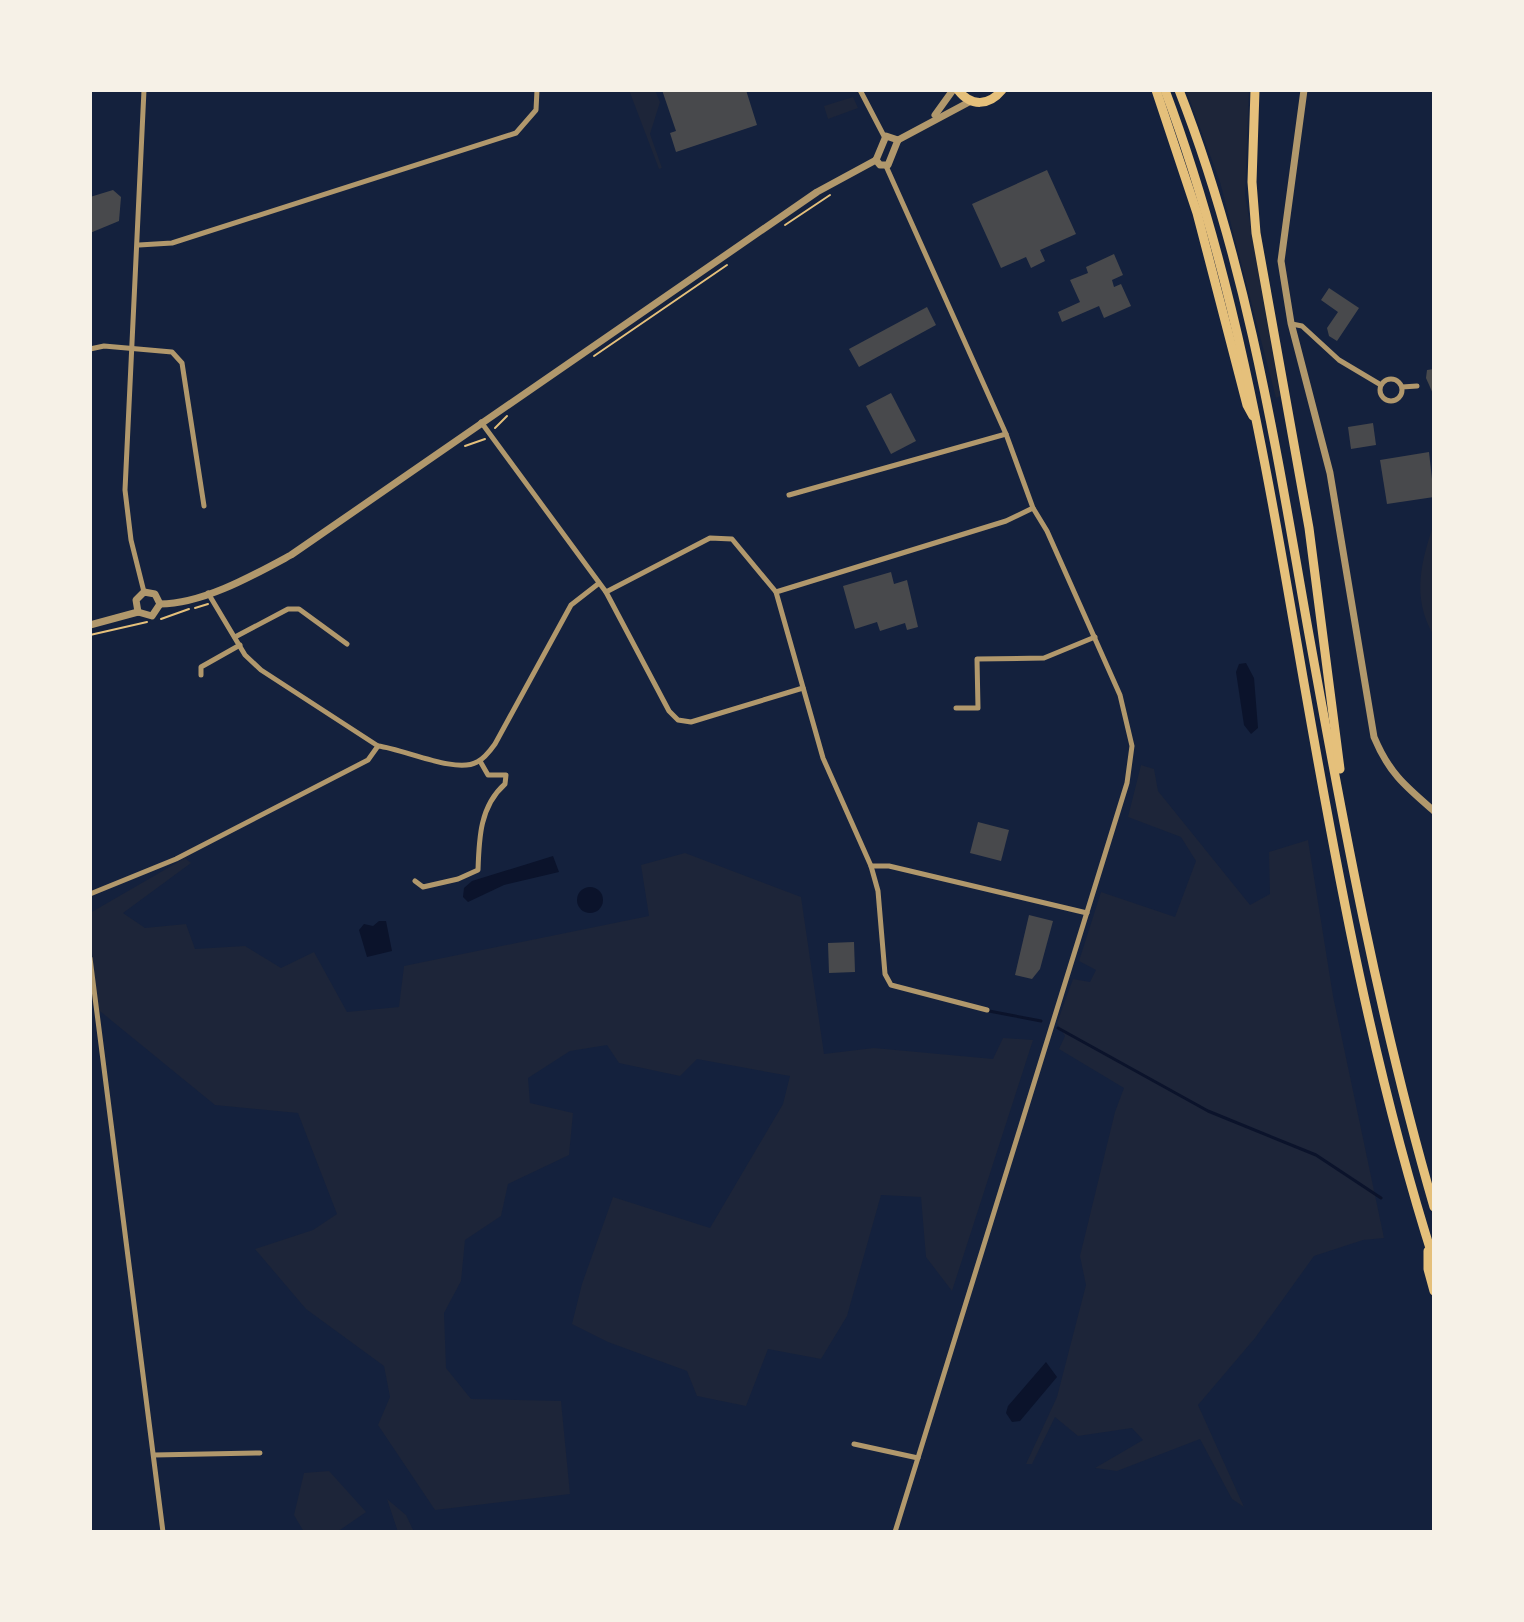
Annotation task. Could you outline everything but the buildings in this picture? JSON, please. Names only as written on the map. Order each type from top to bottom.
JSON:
[{"type":"main road","points":[[955,90],[971,101],[988,102],[1002,90]]},
{"type":"main road","points":[[1156,90],[1197,213],[1247,405],[1258,425]]},
{"type":"main road","points":[[1165,90],[1211,225],[1258,425],[1352,935],[1383,1073],[1434,1261]]},
{"type":"main road","points":[[1179,90],[1213,185],[1256,348],[1382,1002],[1434,1207]]},
{"type":"main road","points":[[1254,90],[1252,182],[1256,233],[1309,528],[1345,796],[1345,820]]},
{"type":"main road","points":[[1428,1243],[1428,1269],[1434,1291]]},
{"type":"street","points":[[144,90],[125,490],[131,540],[144,592]]},
{"type":"street","points":[[139,245],[172,243],[516,133],[536,110],[537,90]]},
{"type":"street","points":[[860,90],[886,149],[931,120],[971,101]]},
{"type":"street","points":[[931,120],[955,90]]},
{"type":"street","points":[[1304,90],[1281,245],[1291,323],[1330,473],[1374,737],[1386,765],[1434,811]]},
{"type":"street","points":[[877,157],[884,139],[892,135],[898,143]]},
{"type":"street","points":[[889,163],[898,143]]},
{"type":"street","points":[[160,604],[174,604],[208,593],[291,555],[817,192],[887,152],[889,163],[1006,434],[1033,508],[1047,531],[1120,695],[1132,746],[1127,783],[895,1532]]},
{"type":"street","points":[[877,157],[889,163]]},
{"type":"street","points":[[1291,323],[1302,326],[1339,360],[1381,385]]},
{"type":"street","points":[[90,349],[131,348],[172,352],[182,363],[204,506]]},
{"type":"street","points":[[1381,385],[1390,379],[1402,387],[1417,386]]},
{"type":"street","points":[[1381,385],[1381,395],[1390,401],[1399,397],[1402,387]]},
{"type":"street","points":[[481,422],[606,592],[669,711],[678,720],[691,722],[803,688]]},
{"type":"street","points":[[789,495],[1006,434]]},
{"type":"street","points":[[776,592],[1006,521],[1033,508]]},
{"type":"street","points":[[606,592],[710,538],[732,539],[776,592],[823,758],[871,866],[878,891],[885,974],[891,985],[987,1010]]},
{"type":"street","points":[[208,593],[240,645],[261,670],[378,746],[468,766],[480,761],[495,744],[571,605],[598,584]]},
{"type":"street","points":[[144,592],[155,594],[160,604]]},
{"type":"street","points":[[138,612],[136,600],[144,592]]},
{"type":"street","points":[[90,625],[138,612],[152,616],[160,604]]},
{"type":"street","points":[[235,637],[288,609],[299,609],[347,644]]},
{"type":"street","points":[[956,708],[978,708],[977,659],[1044,658],[1095,637]]},
{"type":"street","points":[[201,675],[201,667],[240,645]]},
{"type":"street","points":[[90,894],[176,859],[280,808],[368,760],[378,746]]},
{"type":"street","points":[[415,881],[423,887],[458,879],[478,870],[480,825],[498,790],[505,784],[506,775],[488,775],[480,761]]},
{"type":"street","points":[[871,866],[889,866],[1087,913]]},
{"type":"street","points":[[90,958],[163,1532]]},
{"type":"street","points":[[854,1444],[918,1458]]},
{"type":"street","points":[[154,1455],[260,1453]]},
{"type":"shaded area","points":[[629,90],[655,90],[660,102],[650,134],[662,168],[659,169]]},
{"type":"shaded area","points":[[1186,90],[1249,90],[1245,195],[1280,396],[1276,398],[1220,182]]},
{"type":"shaded area","points":[[853,97],[858,108],[828,119],[824,106]]},
{"type":"shaded area","points":[[1434,523],[1434,636],[1422,608],[1420,580]]},
{"type":"shaded area","points":[[1246,663],[1254,678],[1258,728],[1251,734],[1244,725],[1236,672],[1239,664]]},
{"type":"shaded area","points":[[1141,765],[1154,769],[1158,791],[1250,905],[1270,894],[1269,852],[1308,840],[1333,996],[1384,1238],[1363,1240],[1314,1256],[1255,1338],[1198,1405],[1244,1507],[1232,1499],[1200,1439],[1117,1471],[1095,1468],[1143,1440],[1132,1428],[1078,1436],[1055,1417],[1032,1464],[1026,1464],[1057,1397],[1086,1285],[1080,1256],[1115,1112],[1124,1088],[1059,1049],[1065,1036],[1057,1023],[1073,979],[1090,982],[1096,970],[1079,961],[1101,892],[1175,917],[1196,861],[1181,837],[1128,817]]},
{"type":"shaded area","points":[[685,853],[801,897],[824,1054],[874,1048],[993,1059],[1003,1038],[1033,1040],[952,1291],[926,1257],[921,1197],[881,1195],[847,1316],[821,1359],[768,1349],[746,1406],[697,1396],[687,1371],[608,1342],[572,1324],[582,1284],[613,1197],[710,1228],[783,1104],[790,1076],[697,1059],[680,1076],[619,1063],[607,1045],[570,1051],[528,1078],[530,1103],[573,1113],[569,1155],[508,1184],[501,1216],[465,1240],[461,1281],[444,1313],[446,1368],[471,1399],[561,1401],[570,1494],[435,1510],[378,1425],[390,1397],[384,1366],[306,1309],[255,1249],[313,1230],[337,1214],[298,1113],[215,1105],[90,1003],[90,913],[185,858],[191,863],[123,913],[145,928],[186,924],[195,949],[245,946],[281,968],[314,952],[347,1012],[399,1007],[404,966],[649,916],[641,865]]},
{"type":"shaded area","points":[[553,856],[559,872],[504,885],[468,902],[463,897],[464,888],[472,881]]},
{"type":"shaded area","points":[[590,887],[599,891],[603,900],[599,909],[590,913],[581,909],[577,900],[581,891]]},
{"type":"shaded area","points":[[379,921],[386,921],[392,951],[367,957],[359,930],[364,924],[373,926]]},
{"type":"shaded area","points":[[1046,1362],[1057,1377],[1020,1421],[1012,1422],[1006,1413],[1008,1406]]},
{"type":"shaded area","points":[[329,1471],[366,1512],[337,1532],[304,1532],[294,1515],[304,1473]]},
{"type":"shaded area","points":[[387,1499],[406,1515],[414,1532],[398,1532]]},
{"type":"waterway","points":[[989,1011],[1041,1021]]},
{"type":"waterway","points":[[1058,1028],[1208,1111],[1316,1155],[1381,1198]]}]
